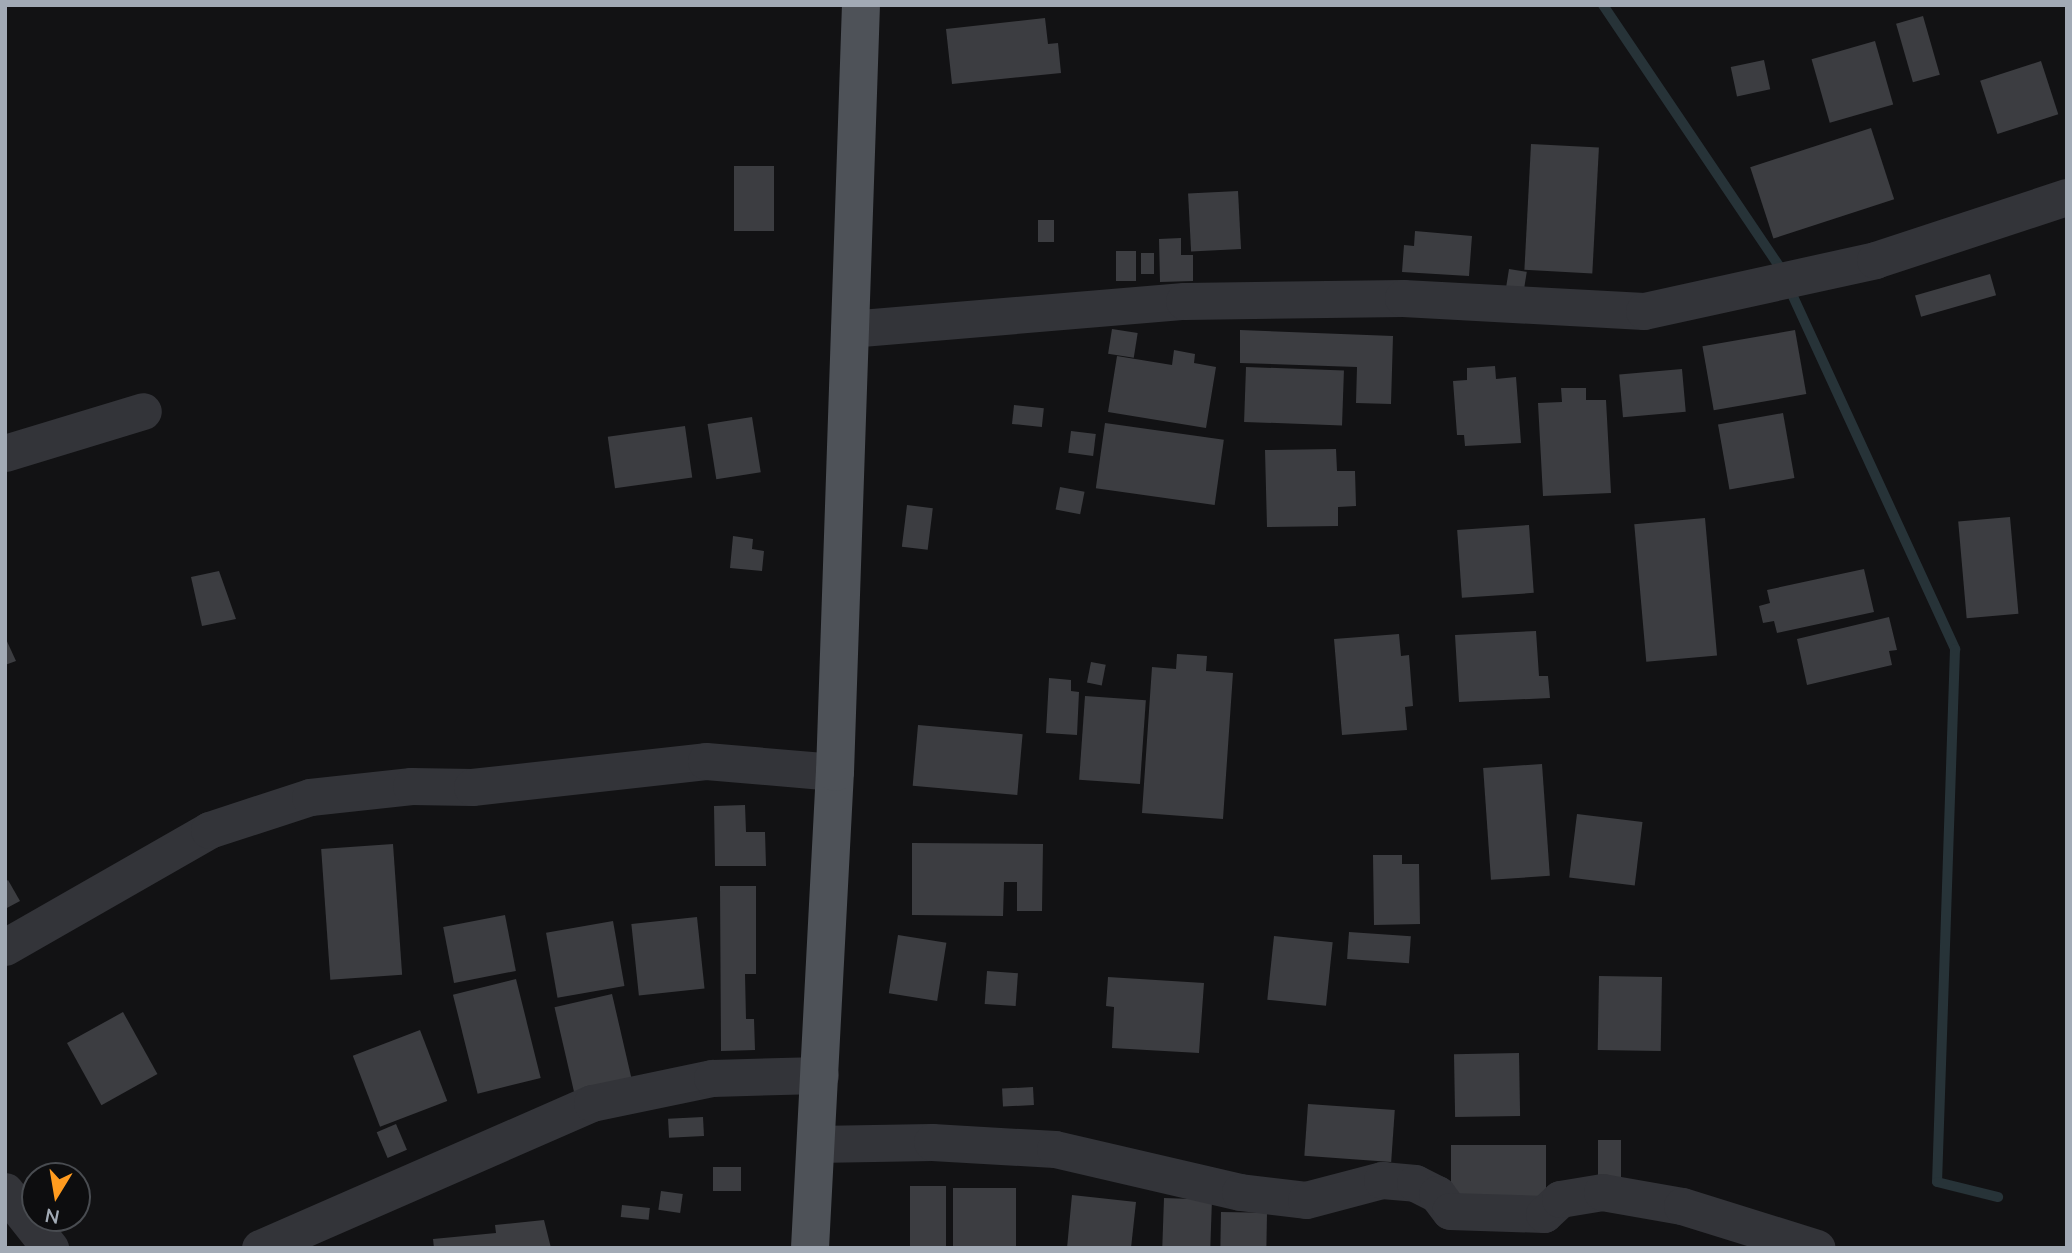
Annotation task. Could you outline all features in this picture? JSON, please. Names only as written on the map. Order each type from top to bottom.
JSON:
[{"type":"main road","points":[[810,1248],[835,772],[862,5]]},
{"type":"street","points":[[849,329],[1184,301],[1403,298],[1644,311],[1875,260],[2067,197]]},
{"type":"street","points":[[5,453],[143,411]]},
{"type":"street","points":[[5,947],[209,830],[310,797],[411,786],[472,787],[706,761],[835,772]]},
{"type":"street","points":[[260,1248],[592,1103],[712,1078],[820,1075]]},
{"type":"street","points":[[815,1143],[932,1142],[1055,1149],[1240,1192],[1306,1200],[1382,1181],[1415,1183],[1437,1194],[1450,1211],[1544,1214],[1560,1199],[1602,1192],[1682,1206],[1817,1248]]},
{"type":"street","points":[[5,1191],[50,1248]]},
{"type":"building","points":[[1923,16],[1940,75],[1913,82],[1896,24]]},
{"type":"building","points":[[1045,18],[1048,44],[1058,43],[1061,73],[952,84],[946,29]]},
{"type":"building","points":[[1875,41],[1893,104],[1830,123],[1812,59]]},
{"type":"building","points":[[1764,60],[1770,89],[1737,96],[1731,67]]},
{"type":"building","points":[[2041,61],[2058,114],[1997,134],[1980,81]]},
{"type":"building","points":[[1871,128],[1894,199],[1773,239],[1750,167]]},
{"type":"building","points":[[1531,144],[1599,148],[1592,273],[1524,270]]},
{"type":"building","points":[[734,166],[774,166],[774,231],[734,231]]},
{"type":"building","points":[[1238,191],[1241,249],[1191,252],[1188,194]]},
{"type":"building","points":[[1038,220],[1054,220],[1054,242],[1038,242]]},
{"type":"building","points":[[1415,231],[1472,236],[1469,276],[1402,272],[1404,245],[1414,246]]},
{"type":"building","points":[[1181,238],[1181,255],[1193,255],[1193,281],[1160,282],[1159,239]]},
{"type":"building","points":[[1116,251],[1136,251],[1136,281],[1116,281]]},
{"type":"building","points":[[1141,253],[1154,253],[1154,274],[1141,274]]},
{"type":"building","points":[[1509,269],[1527,272],[1524,291],[1506,288]]},
{"type":"building","points":[[1990,274],[1996,295],[1921,317],[1915,295]]},
{"type":"building","points":[[1112,329],[1138,333],[1134,358],[1108,354]]},
{"type":"building","points":[[1240,330],[1393,336],[1391,404],[1356,403],[1357,367],[1240,363]]},
{"type":"building","points":[[1795,330],[1806,394],[1714,410],[1702,346]]},
{"type":"building","points":[[1174,350],[1195,354],[1194,363],[1216,367],[1206,428],[1108,412],[1117,356],[1172,365]]},
{"type":"building","points":[[1495,366],[1496,379],[1516,377],[1521,443],[1465,446],[1464,435],[1457,435],[1453,381],[1467,380],[1467,368]]},
{"type":"building","points":[[1246,367],[1344,370],[1342,425],[1244,422]]},
{"type":"building","points":[[1682,369],[1686,412],[1623,417],[1619,374]]},
{"type":"building","points":[[1561,388],[1586,388],[1586,400],[1606,400],[1611,493],[1543,496],[1538,403],[1562,402]]},
{"type":"building","points":[[1014,405],[1044,408],[1042,427],[1012,424]]},
{"type":"building","points":[[1783,413],[1794,478],[1729,489],[1718,424]]},
{"type":"building","points":[[752,417],[761,472],[716,479],[708,424]]},
{"type":"building","points":[[1105,423],[1224,440],[1215,505],[1096,488]]},
{"type":"building","points":[[685,426],[692,477],[615,488],[608,437]]},
{"type":"building","points":[[1071,431],[1096,434],[1093,456],[1068,453]]},
{"type":"building","points":[[1336,449],[1337,471],[1355,471],[1356,506],[1338,507],[1338,526],[1267,527],[1265,450]]},
{"type":"building","points":[[1060,487],[1085,492],[1080,514],[1056,510]]},
{"type":"building","points":[[907,505],[933,508],[928,550],[902,547]]},
{"type":"building","points":[[2010,517],[2018,614],[1967,618],[1958,522]]},
{"type":"building","points":[[1705,518],[1717,655],[1646,662],[1634,524]]},
{"type":"building","points":[[1529,525],[1534,593],[1462,598],[1457,530]]},
{"type":"building","points":[[733,536],[753,539],[752,549],[764,551],[762,571],[730,568]]},
{"type":"building","points":[[1864,569],[1874,612],[1777,633],[1774,621],[1763,623],[1759,606],[1770,603],[1767,590]]},
{"type":"building","points":[[219,571],[236,619],[202,626],[191,577]]},
{"type":"building","points":[[1889,617],[1897,650],[1889,651],[1892,665],[1807,685],[1797,639]]},
{"type":"building","points":[[1536,631],[1539,676],[1548,676],[1550,698],[1459,702],[1455,635]]},
{"type":"building","points":[[1399,634],[1401,656],[1409,655],[1413,706],[1405,707],[1407,730],[1342,735],[1334,639]]},
{"type":"building","points":[[5,637],[16,661],[5,665]]},
{"type":"building","points":[[1177,654],[1207,656],[1206,671],[1233,673],[1223,819],[1142,813],[1152,667],[1176,669]]},
{"type":"building","points":[[1091,662],[1106,665],[1102,685],[1087,683]]},
{"type":"building","points":[[1049,678],[1071,680],[1071,691],[1079,692],[1077,735],[1046,733]]},
{"type":"building","points":[[1085,696],[1146,700],[1140,784],[1079,780]]},
{"type":"building","points":[[918,725],[1023,734],[1017,795],[913,786]]},
{"type":"building","points":[[1542,764],[1550,876],[1491,880],[1483,768]]},
{"type":"building","points":[[745,805],[746,832],[765,832],[766,866],[715,866],[714,806]]},
{"type":"building","points":[[1577,814],[1643,822],[1635,886],[1569,878]]},
{"type":"building","points":[[912,843],[1043,844],[1042,911],[1017,911],[1017,882],[1004,882],[1003,916],[912,915]]},
{"type":"building","points":[[393,844],[402,975],[330,980],[321,849]]},
{"type":"building","points":[[1373,855],[1402,855],[1402,864],[1419,864],[1420,924],[1374,925]]},
{"type":"building","points":[[8,880],[20,901],[5,909],[5,882]]},
{"type":"building","points":[[720,886],[756,886],[756,974],[745,974],[746,1019],[754,1019],[755,1050],[721,1051]]},
{"type":"building","points":[[505,915],[516,971],[454,983],[443,927]]},
{"type":"building","points":[[697,917],[705,989],[639,996],[631,924]]},
{"type":"building","points":[[613,921],[624,986],[557,998],[546,933]]},
{"type":"building","points":[[1349,932],[1411,936],[1409,963],[1347,959]]},
{"type":"building","points":[[898,935],[946,943],[937,1001],[889,993]]},
{"type":"building","points":[[1274,936],[1333,942],[1326,1006],[1267,1000]]},
{"type":"building","points":[[987,971],[1018,973],[1016,1006],[985,1004]]},
{"type":"building","points":[[1599,976],[1662,977],[1661,1051],[1598,1050]]},
{"type":"building","points":[[1108,977],[1204,983],[1199,1053],[1112,1048],[1114,1007],[1106,1006]]},
{"type":"building","points":[[516,979],[541,1078],[478,1094],[453,995]]},
{"type":"building","points":[[612,994],[632,1080],[574,1093],[555,1007]]},
{"type":"building","points":[[123,1012],[157,1074],[101,1105],[67,1043]]},
{"type":"building","points":[[420,1030],[447,1101],[380,1127],[353,1056]]},
{"type":"building","points":[[1519,1053],[1520,1116],[1455,1117],[1454,1054]]},
{"type":"building","points":[[1033,1087],[1034,1105],[1003,1107],[1002,1089]]},
{"type":"building","points":[[1308,1104],[1395,1110],[1391,1162],[1304,1156]]},
{"type":"building","points":[[703,1117],[704,1136],[669,1138],[668,1119]]},
{"type":"building","points":[[396,1124],[407,1150],[388,1158],[377,1132]]},
{"type":"building","points":[[1598,1140],[1621,1140],[1621,1178],[1598,1178]]},
{"type":"building","points":[[1451,1145],[1546,1145],[1546,1208],[1451,1208]]},
{"type":"building","points":[[713,1167],[741,1167],[741,1191],[713,1191]]},
{"type":"building","points":[[910,1186],[946,1186],[946,1248],[910,1248]]},
{"type":"building","points":[[953,1188],[1016,1188],[1016,1248],[953,1248]]},
{"type":"building","points":[[661,1191],[683,1194],[680,1213],[658,1210]]},
{"type":"building","points":[[1072,1195],[1136,1202],[1131,1248],[1067,1248]]},
{"type":"building","points":[[1164,1198],[1212,1200],[1210,1248],[1162,1248]]},
{"type":"building","points":[[622,1205],[650,1208],[649,1220],[621,1217]]},
{"type":"building","points":[[1221,1212],[1267,1213],[1266,1248],[1220,1248]]},
{"type":"building","points":[[544,1220],[551,1248],[434,1248],[433,1239],[496,1233],[495,1225]]},
{"type":"waterway","points":[[1603,5],[1779,266],[1955,649],[1937,1182],[1998,1197]]}]
